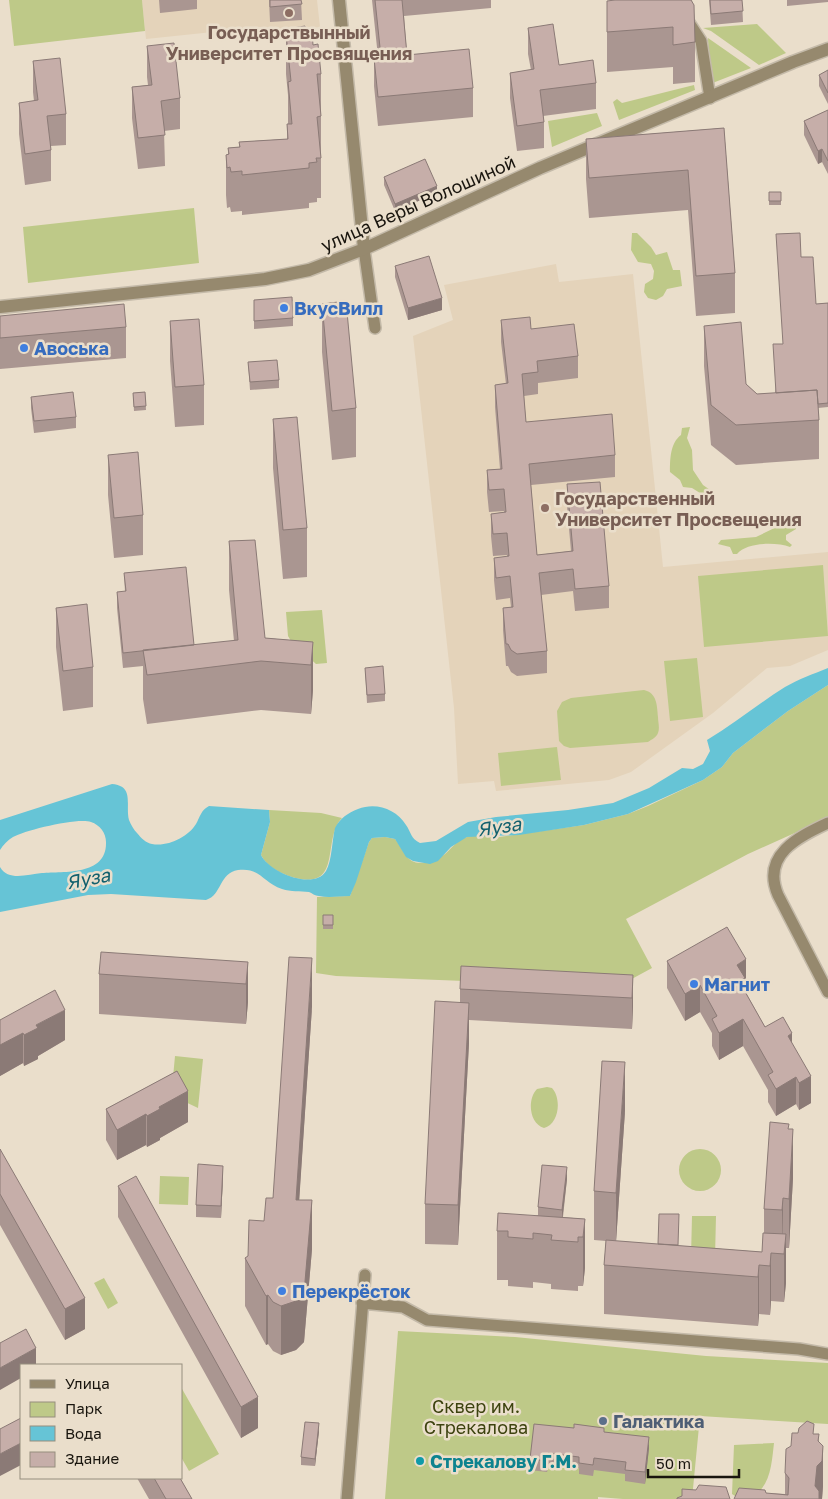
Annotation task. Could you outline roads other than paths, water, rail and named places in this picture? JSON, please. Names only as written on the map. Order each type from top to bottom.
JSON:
[{"type":"street","points":[[340,0],[364,249],[375,328]]},
{"type":"street","points":[[685,0],[688,22],[701,41],[710,98]]},
{"type":"street","name":"улица Веры Волошиной","points":[[0,306],[286,276],[309,270],[364,249],[540,168],[828,49]]},
{"type":"street","points":[[828,823],[801,836],[787,846],[777,863],[774,880],[778,895],[828,992]]},
{"type":"street","points":[[347,1499],[365,1275]]},
{"type":"street","points":[[362,1303],[403,1307],[427,1320],[799,1349],[828,1354]]},
{"type":"water","name":"Яуза","points":[[828,668],[828,685],[788,711],[733,753],[722,767],[703,780],[628,814],[584,825],[519,835],[467,837],[451,847],[438,861],[430,864],[413,861],[406,857],[395,839],[385,837],[372,838],[350,896],[323,897],[309,892],[285,890],[270,883],[257,873],[238,870],[227,875],[215,894],[206,900],[111,894],[88,895],[0,912],[0,867],[4,872],[14,876],[83,869],[100,861],[104,853],[106,839],[104,833],[97,825],[91,822],[75,821],[19,834],[4,844],[0,850],[0,820],[112,784],[124,788],[126,792],[129,820],[135,830],[148,843],[158,845],[183,837],[192,829],[202,812],[209,806],[269,810],[270,822],[261,855],[282,873],[302,879],[312,879],[320,877],[328,867],[337,824],[345,816],[358,809],[372,806],[391,811],[402,819],[413,837],[420,843],[436,841],[468,822],[613,803],[649,788],[682,768],[693,769],[703,764],[710,751],[707,740],[785,687]]},
{"type":"place","name":"Государствынный Университет Просвящения","points":[[289,13]]},
{"type":"place","name":"ВкусВилл","points":[[284,308]]},
{"type":"place","name":"Авоська","points":[[24,348]]},
{"type":"place","name":"Государственный Университет Просвещения","points":[[545,508]]},
{"type":"place","name":"Магнит","points":[[694,984]]},
{"type":"place","name":"Перекрёсток","points":[[282,1291]]},
{"type":"place","name":"Галактика","points":[[603,1421]]},
{"type":"place","name":"Стрекалову Г.М.","points":[[420,1461]]},
{"type":"park label","name":"Сквер им. Стрекалова","points":[[476,1416]]}]
